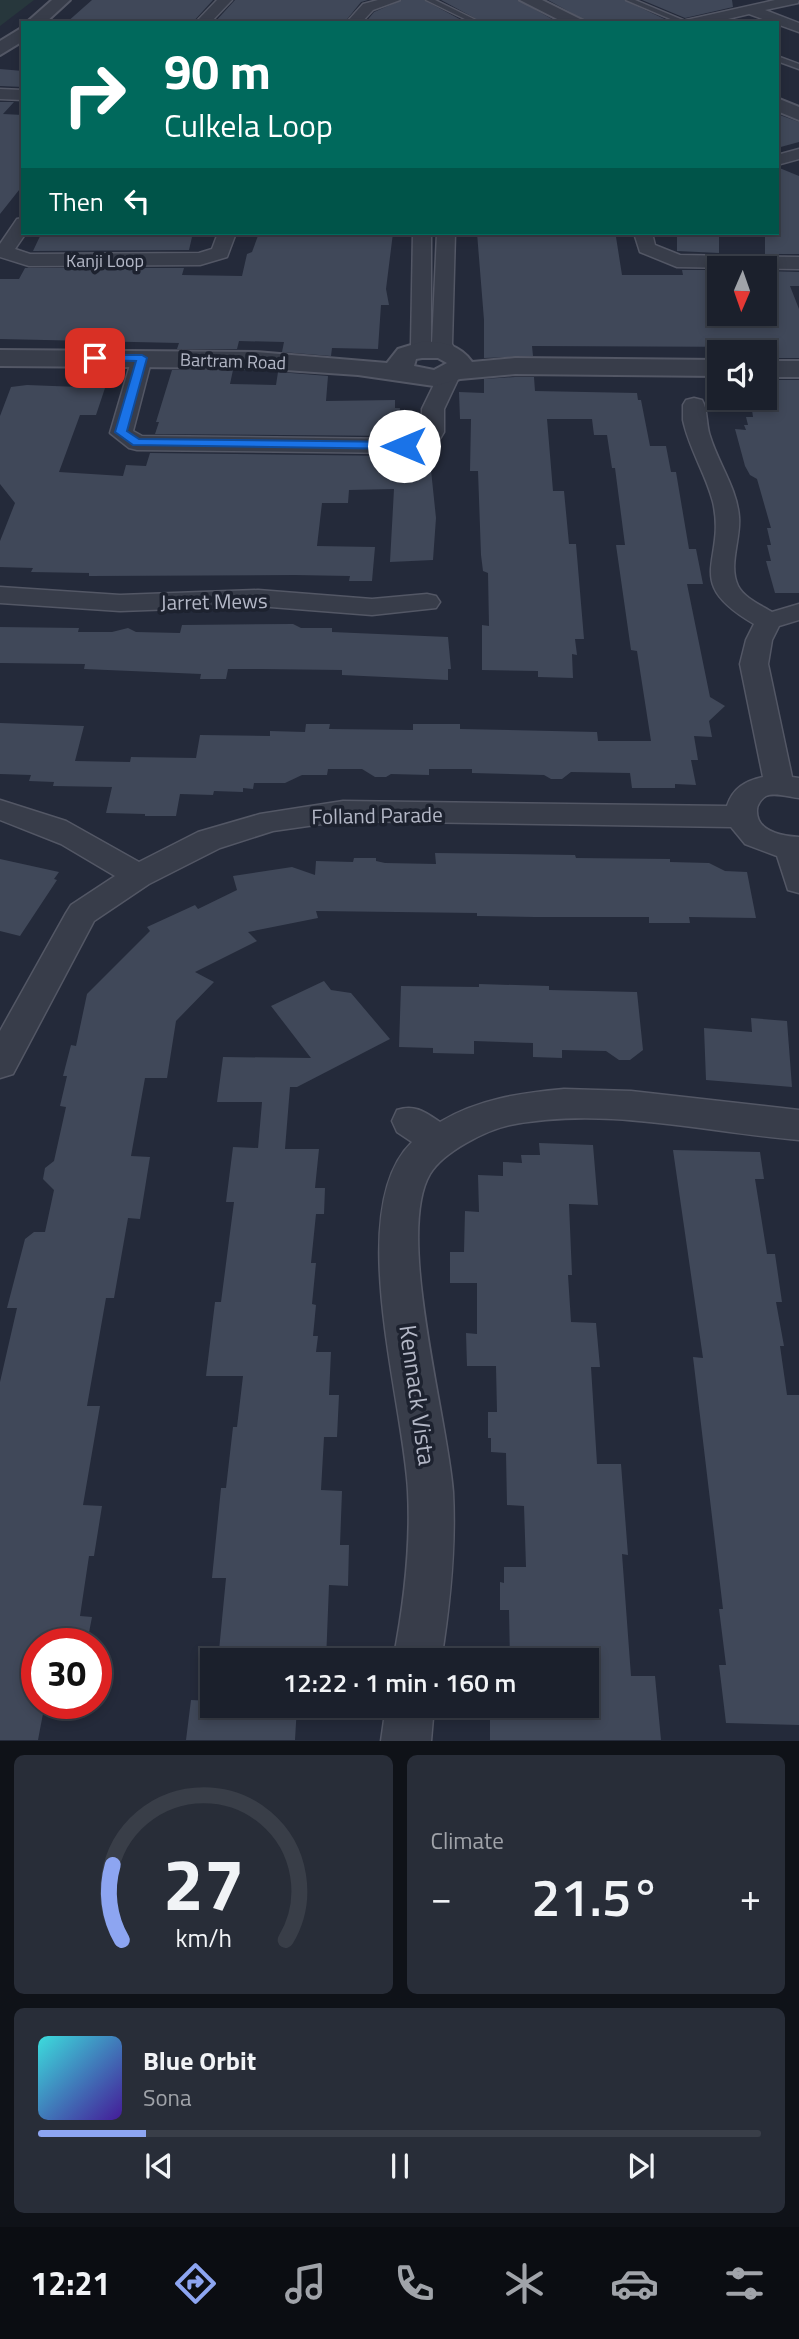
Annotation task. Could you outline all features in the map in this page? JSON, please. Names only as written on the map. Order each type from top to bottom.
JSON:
[{"type":"street","points":[[36,21],[62,0]]},
{"type":"street","points":[[204,21],[225,0]]},
{"type":"street","points":[[355,21],[368,7],[393,0]]},
{"type":"street","points":[[528,0],[575,21]]},
{"type":"street","points":[[723,0],[799,28]]},
{"type":"street","points":[[698,21],[793,0]]},
{"type":"street","points":[[0,50],[21,34]]},
{"type":"street","points":[[0,94],[21,95]]},
{"type":"street","points":[[0,102],[21,103]]},
{"type":"street","points":[[779,105],[799,114]]},
{"type":"street","name":"Kanji Loop","points":[[21,226],[4,252],[29,260],[200,259],[220,253],[226,235]]},
{"type":"street","points":[[142,358],[121,432],[137,443],[404,446],[429,437],[433,432],[432,363],[422,235]]},
{"type":"street","points":[[433,409],[432,363],[442,344],[446,235]]},
{"type":"street","points":[[644,235],[647,248],[677,261],[799,263]]},
{"type":"street","name":"Bartram Road","points":[[0,358],[707,368]]},
{"type":"street","points":[[777,369],[799,369]]},
{"type":"street","points":[[695,405],[694,424],[697,437],[701,450],[719,480],[728,515],[723,578],[734,600],[769,621]]},
{"type":"street","name":"Jarret Mews","points":[[0,594],[120,604],[258,598],[372,607],[427,602]]},
{"type":"street","points":[[799,612],[769,621],[759,640],[754,664],[789,787],[763,787],[751,792],[742,800],[739,811],[744,825],[754,835],[767,843],[795,848],[799,882]]},
{"type":"street","points":[[0,810],[34,817],[96,847],[138,876]]},
{"type":"street","name":"Folland Parade","points":[[0,1065],[82,913],[138,876],[221,836],[271,821],[343,811],[741,817]]},
{"type":"street","name":"Kennack Vista","points":[[419,1648],[429,1595],[434,1529],[429,1464],[398,1247],[402,1205],[425,1131],[532,1107],[654,1107],[799,1125]]},
{"type":"street","points":[[406,1741],[409,1718]]},
{"type":"lane","points":[[429,0],[476,21]]},
{"type":"lane","points":[[629,0],[684,21]]},
{"type":"lane","points":[[779,59],[799,66]]},
{"type":"shaded area","points":[[0,0],[34,0],[0,26]]},
{"type":"building","points":[[92,0],[213,0],[194,21],[68,21]]},
{"type":"building","points":[[235,0],[368,0],[361,2],[346,21],[216,21]]},
{"type":"building","points":[[402,0],[424,0],[463,21],[367,21],[374,12]]},
{"type":"building","points":[[441,0],[518,0],[555,21],[480,21]]},
{"type":"building","points":[[548,0],[624,0],[669,21],[586,21]]},
{"type":"building","points":[[642,0],[732,0],[733,7],[685,18]]},
{"type":"building","points":[[0,69],[21,71],[21,87],[0,86]]},
{"type":"building","points":[[0,102],[14,102],[3,114],[21,115],[21,188],[0,214]]},
{"type":"building","points":[[779,115],[799,122],[799,142],[779,147]]},
{"type":"building","points":[[779,168],[799,176],[799,254],[765,254],[765,235],[779,235]]},
{"type":"building","points":[[41,235],[192,237],[189,250],[33,251]]},
{"type":"building","points":[[258,235],[393,235],[386,289],[389,305],[381,305],[378,349],[332,348],[331,356],[282,352],[284,342],[239,341],[237,349],[177,349],[179,343],[0,339],[0,279],[19,279],[25,268],[184,268],[182,275],[242,276],[247,254],[252,252]]},
{"type":"building","points":[[477,235],[614,235],[622,275],[683,275],[682,270],[707,270],[707,326],[777,326],[777,271],[799,272],[799,286],[790,286],[799,309],[799,358],[777,358],[777,340],[707,340],[707,347],[532,346],[533,356],[484,358],[484,320]]},
{"type":"building","points":[[677,235],[719,235],[719,253],[677,251]]},
{"type":"building","points":[[172,370],[233,370],[230,384],[276,385],[278,372],[328,376],[326,401],[395,400],[395,408],[400,408],[398,436],[155,434],[159,422],[156,422]]},
{"type":"building","points":[[534,377],[535,391],[637,393],[638,400],[641,400],[650,446],[666,446],[671,472],[676,472],[689,549],[696,549],[703,584],[687,584],[710,697],[725,706],[709,721],[712,737],[694,736],[698,760],[691,760],[696,785],[632,788],[630,773],[571,772],[562,779],[551,779],[544,775],[472,773],[472,769],[429,769],[429,775],[391,774],[375,777],[362,769],[328,769],[327,775],[302,775],[285,783],[254,783],[253,789],[243,788],[243,792],[180,794],[176,816],[145,816],[106,813],[112,787],[53,786],[54,782],[29,781],[31,775],[0,774],[0,723],[84,726],[75,761],[130,762],[131,757],[196,758],[200,735],[270,736],[270,731],[305,732],[306,724],[330,724],[329,729],[413,730],[413,724],[460,724],[460,729],[597,732],[598,741],[651,741],[637,651],[631,650],[616,545],[625,545],[615,468],[612,468],[607,435],[594,435],[592,419],[547,419],[553,491],[564,491],[569,544],[576,544],[584,639],[575,639],[577,655],[572,654],[573,678],[538,677],[538,671],[482,670],[482,625],[489,626],[488,573],[483,571],[481,555],[478,471],[470,471],[471,419],[460,419],[459,392],[484,393],[484,379]]},
{"type":"building","points":[[777,380],[799,380],[799,593],[775,593],[766,561],[771,561],[767,528],[771,528],[757,479],[750,475],[745,466],[735,429],[746,430],[746,417],[753,417],[752,410],[777,410]]},
{"type":"building","points":[[27,385],[105,388],[96,415],[80,415],[59,472],[123,476],[126,465],[146,466],[150,453],[396,456],[396,467],[416,466],[416,471],[431,470],[436,518],[433,560],[390,562],[394,489],[349,490],[348,503],[322,503],[317,546],[375,547],[372,581],[349,581],[350,576],[295,575],[89,576],[89,573],[31,572],[33,568],[0,567],[0,541],[15,503],[0,484],[0,416],[11,387]]},
{"type":"building","points":[[293,624],[301,628],[332,628],[332,632],[448,637],[451,669],[448,669],[448,680],[342,675],[342,670],[260,669],[228,669],[226,679],[200,679],[201,674],[84,669],[85,664],[0,663],[0,627],[79,628],[78,632],[112,632],[128,628],[136,632],[180,633],[182,625]]},
{"type":"building","points":[[435,853],[575,855],[576,858],[670,859],[670,862],[709,863],[725,871],[747,872],[756,918],[689,917],[690,923],[649,923],[649,917],[316,911],[318,918],[248,932],[257,941],[195,972],[214,982],[176,1021],[167,1078],[145,1078],[131,1156],[150,1157],[140,1219],[128,1218],[114,1298],[106,1298],[87,1406],[100,1406],[83,1505],[102,1506],[94,1556],[89,1556],[80,1616],[92,1617],[90,1628],[21,1628],[21,1719],[42,1719],[38,1740],[0,1740],[0,1382],[17,1308],[7,1308],[25,1239],[34,1232],[45,1232],[54,1190],[43,1179],[45,1168],[54,1161],[66,1107],[60,1106],[67,1076],[63,1076],[71,1045],[76,1046],[87,994],[150,931],[147,927],[195,905],[198,909],[237,890],[233,876],[292,867],[315,875],[316,861],[353,862],[354,858],[376,858],[376,861],[385,863],[436,864]]},
{"type":"building","points":[[0,859],[59,872],[54,879],[57,880],[20,936],[0,931]]},
{"type":"building","points":[[324,981],[331,990],[351,993],[390,1039],[297,1087],[290,1087],[285,1149],[319,1149],[315,1188],[325,1188],[324,1214],[316,1214],[311,1263],[316,1263],[312,1304],[316,1305],[313,1336],[318,1336],[316,1352],[331,1352],[329,1395],[339,1395],[337,1437],[324,1437],[321,1490],[342,1491],[340,1545],[349,1545],[348,1586],[329,1585],[327,1648],[219,1648],[226,1578],[212,1578],[221,1488],[226,1488],[233,1427],[237,1427],[243,1376],[206,1376],[215,1302],[221,1302],[234,1202],[226,1202],[233,1147],[258,1148],[262,1102],[217,1102],[223,1057],[311,1058],[271,1006]]},
{"type":"building","points":[[479,984],[549,986],[549,990],[637,992],[643,1050],[630,1060],[619,1060],[606,1051],[562,1050],[562,1058],[533,1057],[533,1043],[474,1041],[474,1054],[433,1053],[433,1048],[399,1047],[401,986],[479,987]]},
{"type":"building","points":[[751,1018],[787,1021],[792,1087],[706,1080],[704,1028],[752,1032]]},
{"type":"building","points":[[539,1143],[593,1145],[598,1205],[569,1204],[572,1275],[568,1275],[571,1322],[596,1323],[600,1367],[591,1367],[597,1464],[621,1464],[628,1555],[622,1554],[631,1676],[655,1676],[661,1740],[490,1740],[490,1718],[599,1718],[599,1648],[510,1648],[509,1610],[500,1610],[500,1582],[504,1583],[504,1567],[526,1567],[524,1506],[507,1505],[506,1453],[491,1452],[491,1438],[488,1438],[488,1412],[497,1412],[496,1366],[467,1366],[466,1333],[477,1334],[477,1283],[450,1283],[450,1252],[464,1252],[465,1211],[479,1212],[478,1175],[503,1176],[503,1162],[522,1163],[521,1155],[540,1155]]},
{"type":"building","points":[[673,1150],[760,1152],[764,1179],[755,1179],[767,1254],[775,1254],[782,1302],[776,1302],[784,1346],[780,1346],[787,1395],[799,1395],[799,1725],[726,1723],[719,1665],[726,1665],[719,1609],[723,1609],[693,1357],[703,1358]]},
{"type":"building","points":[[191,1700],[200,1700],[200,1718],[296,1718],[295,1740],[186,1740]]},
{"type":"route","points":[[95,358],[142,358],[121,432],[137,443],[404,446]]}]
